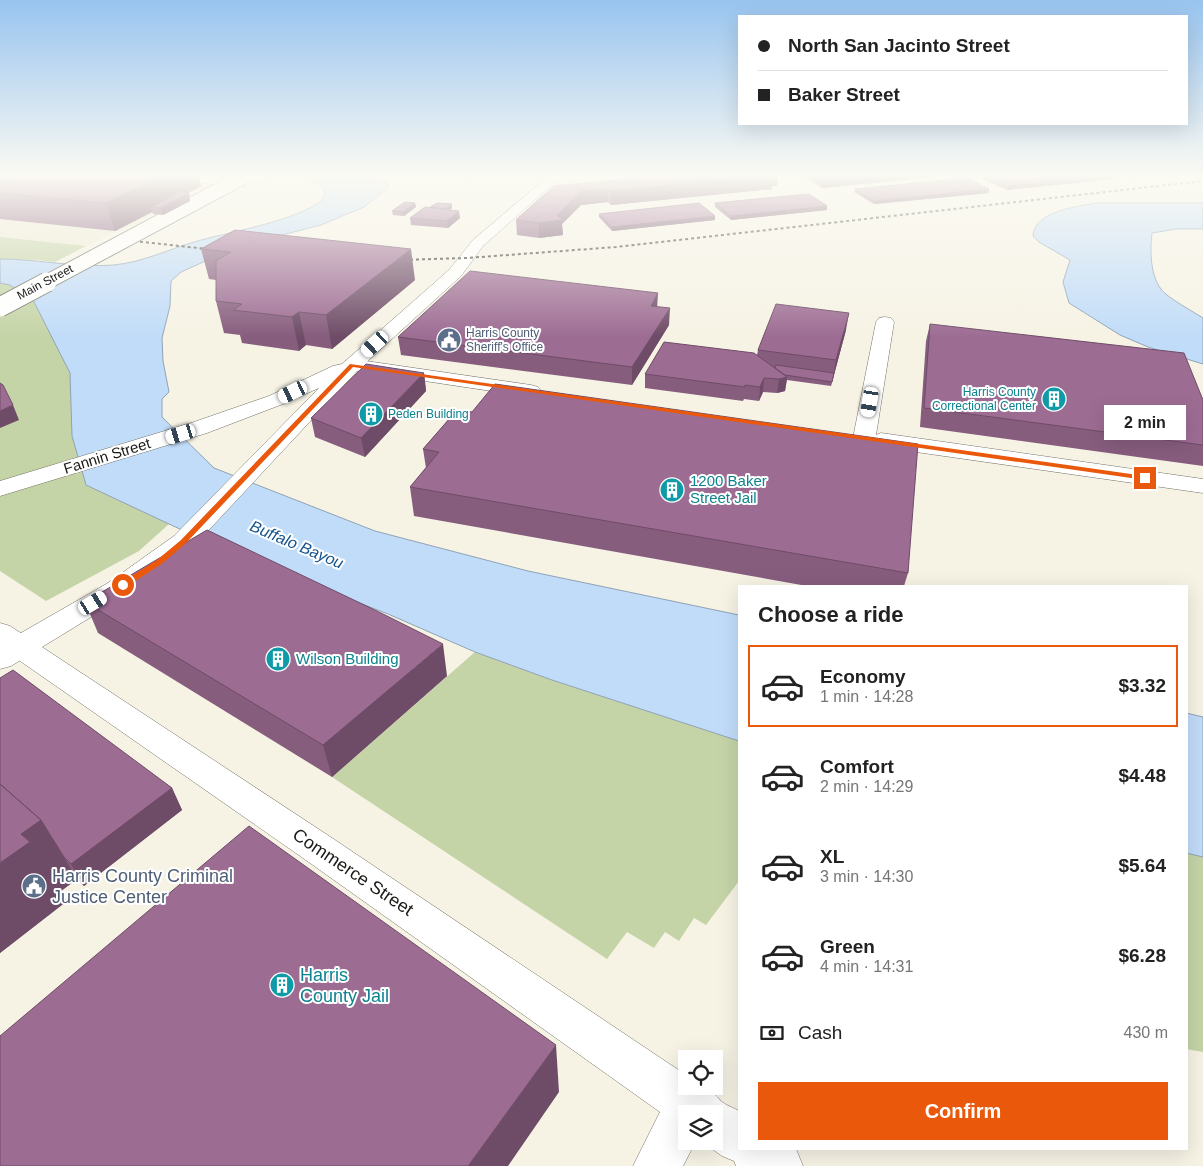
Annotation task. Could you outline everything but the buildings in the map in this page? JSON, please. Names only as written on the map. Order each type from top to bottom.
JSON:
[{"type":"main road","name":"Main Street","points":[[0,307],[155,228]]},
{"type":"main road","points":[[7,646],[138,576],[184,542],[352,365],[455,273],[478,243],[495,228]]},
{"type":"main road","points":[[885,322],[854,437],[1203,486]]},
{"type":"main road","points":[[352,365],[551,394]]},
{"type":"main road","name":"Fannin Street","points":[[0,489],[199,428],[276,400],[352,365]]},
{"type":"main road","name":"Commerce Street","points":[[7,646],[690,1105]]},
{"type":"main road","name":"Commerce Street","points":[[723,1128],[738,1138]]},
{"type":"main road","points":[[656,1166],[678,1141]]},
{"type":"main road","points":[[755,1150],[779,1166]]},
{"type":"shaded area","points":[[0,228],[127,228],[117,231],[86,246],[0,237]]},
{"type":"green space","points":[[0,237],[86,246],[55,262],[0,259]]},
{"type":"green space","points":[[0,283],[10,285],[33,300],[70,373],[86,485],[169,524],[139,551],[46,601],[0,571]]},
{"type":"green space","points":[[475,652],[552,680],[738,741],[738,882],[706,925],[694,918],[679,941],[665,932],[654,948],[627,932],[607,959],[332,777]]},
{"type":"green space","points":[[1188,853],[1203,857],[1203,1052],[1188,1049]]},
{"type":"water","name":"Buffalo Bayou","points":[[248,228],[308,228],[239,246],[181,272],[171,281],[170,306],[162,338],[163,361],[169,392],[162,399],[162,417],[214,468],[375,531],[528,571],[738,615],[738,741],[552,680],[475,652],[388,614],[233,554],[86,485],[72,436],[70,373],[33,300],[10,285],[0,283],[0,259],[100,266],[114,265],[145,259],[194,242]]},
{"type":"water","points":[[1035,228],[1203,228],[1176,229],[1152,233],[1151,247],[1153,270],[1161,289],[1174,300],[1203,318],[1203,364],[1148,347],[1120,335],[1069,303],[1063,282],[1070,260],[1039,242],[1033,236]]},
{"type":"water","points":[[1188,713],[1203,717],[1203,857],[1188,853]]},
{"type":"tram line","points":[[0,300],[136,228]]},
{"type":"railway","points":[[398,260],[467,258],[616,247],[781,228]]},
{"type":"railway","points":[[134,241],[216,250]]},
{"type":"place","name":"Harris County Sheriff's Office","points":[[449,340]]},
{"type":"place","name":"Harris County Correctional Center","points":[[1054,399]]},
{"type":"place","name":"Peden Building","points":[[371,414]]},
{"type":"place","name":"1200 Baker Street Jail","points":[[672,490]]},
{"type":"place","name":"Wilson Building","points":[[278,659]]},
{"type":"place","name":"Harris County Criminal Justice Center","points":[[34,886]]},
{"type":"place","name":"Harris County Jail","points":[[282,985]]},
{"type":"route","points":[[123,585],[160,561],[184,542],[352,365],[1145,478]]}]
